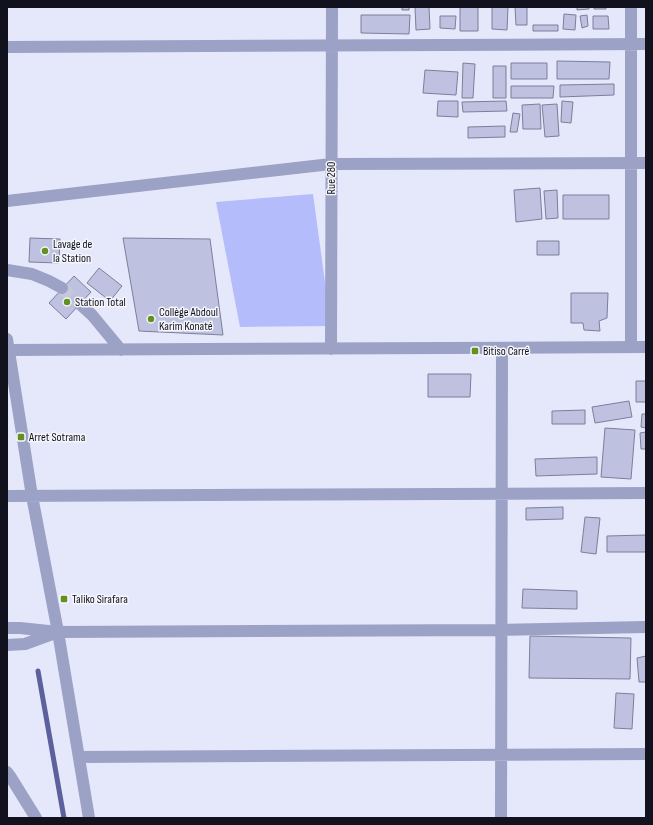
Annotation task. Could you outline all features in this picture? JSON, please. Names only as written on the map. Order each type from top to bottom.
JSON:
[{"type":"street","name":"Rue 280","points":[[332,7],[332,349]]},
{"type":"street","points":[[631,7],[631,347]]},
{"type":"street","points":[[7,47],[646,44]]},
{"type":"street","points":[[7,201],[332,164],[646,163]]},
{"type":"street","points":[[7,270],[32,274],[62,288]]},
{"type":"street","points":[[80,304],[92,315],[121,350]]},
{"type":"street","points":[[89,818],[58,632],[32,496],[8,346],[121,350],[646,347]]},
{"type":"street","points":[[502,348],[502,818]]},
{"type":"street","points":[[7,496],[646,493]]},
{"type":"street","points":[[7,628],[58,632],[502,630],[646,626]]},
{"type":"street","points":[[7,645],[25,644],[58,632]]},
{"type":"street","points":[[79,757],[646,754]]},
{"type":"street","points":[[7,772],[36,818]]},
{"type":"shaded area","points":[[313,194],[331,326],[240,327],[216,202]]},
{"type":"building","points":[[402,7],[409,7],[409,10],[402,10]]},
{"type":"building","points":[[415,7],[429,7],[430,29],[416,30]]},
{"type":"building","points":[[460,7],[478,7],[478,31],[460,31]]},
{"type":"building","points":[[492,7],[508,7],[507,30],[492,29]]},
{"type":"building","points":[[515,7],[527,7],[527,25],[516,25]]},
{"type":"building","points":[[577,7],[589,7],[589,9],[577,10]]},
{"type":"building","points":[[594,7],[606,7],[606,9],[594,9]]},
{"type":"building","points":[[564,14],[576,15],[575,30],[563,29]]},
{"type":"building","points":[[361,15],[410,15],[409,34],[361,33]]},
{"type":"building","points":[[587,15],[588,26],[582,28],[580,16]]},
{"type":"building","points":[[440,16],[456,16],[455,29],[440,28]]},
{"type":"building","points":[[593,16],[608,16],[609,29],[593,29]]},
{"type":"building","points":[[533,25],[558,25],[558,31],[533,31]]},
{"type":"building","points":[[557,61],[610,62],[609,79],[557,79]]},
{"type":"building","points":[[463,63],[475,64],[473,98],[462,98]]},
{"type":"building","points":[[511,63],[547,63],[547,79],[511,79]]},
{"type":"building","points":[[493,66],[506,66],[506,98],[493,98]]},
{"type":"building","points":[[425,70],[458,72],[456,95],[423,93]]},
{"type":"building","points":[[614,84],[614,95],[560,97],[560,85]]},
{"type":"building","points":[[511,86],[554,86],[553,98],[511,98]]},
{"type":"building","points":[[438,101],[458,101],[458,117],[437,116]]},
{"type":"building","points":[[506,101],[507,111],[463,112],[462,102]]},
{"type":"building","points":[[562,101],[573,102],[571,123],[561,122]]},
{"type":"building","points":[[540,104],[541,129],[523,129],[522,105]]},
{"type":"building","points":[[557,104],[559,136],[545,137],[542,105]]},
{"type":"building","points":[[513,113],[520,114],[517,132],[510,132]]},
{"type":"building","points":[[505,126],[505,137],[468,138],[468,127]]},
{"type":"building","points":[[540,188],[542,219],[516,222],[514,190]]},
{"type":"building","points":[[557,190],[558,218],[546,219],[544,191]]},
{"type":"building","points":[[563,195],[609,195],[609,219],[563,219]]},
{"type":"building","name":"Lavage de la Station","points":[[30,238],[60,239],[59,263],[29,262]]},
{"type":"building","points":[[123,238],[210,239],[223,335],[139,331]]},
{"type":"building","points":[[537,241],[559,241],[559,255],[537,255]]},
{"type":"building","points":[[99,268],[122,286],[110,301],[87,283]]},
{"type":"building","points":[[74,276],[91,292],[66,319],[49,303]]},
{"type":"building","points":[[571,293],[608,293],[607,318],[599,321],[600,331],[584,330],[583,323],[571,323]]},
{"type":"building","points":[[428,374],[471,374],[470,397],[428,397]]},
{"type":"building","points":[[636,381],[646,381],[646,402],[636,402]]},
{"type":"building","points":[[629,401],[632,417],[595,423],[592,407]]},
{"type":"building","points":[[585,410],[585,424],[552,424],[552,411]]},
{"type":"building","points":[[642,414],[646,414],[646,428],[641,427]]},
{"type":"building","points":[[605,428],[635,430],[631,479],[601,477]]},
{"type":"building","points":[[646,432],[646,449],[641,449],[640,433]]},
{"type":"building","points":[[597,457],[597,474],[536,476],[535,459]]},
{"type":"building","points":[[563,507],[563,519],[526,520],[526,508]]},
{"type":"building","points":[[585,517],[600,518],[596,554],[581,552]]},
{"type":"building","points":[[646,535],[646,552],[607,552],[607,536]]},
{"type":"building","points":[[523,589],[577,591],[577,609],[522,608]]},
{"type":"building","points":[[530,636],[631,638],[630,679],[529,678]]},
{"type":"building","points":[[646,656],[646,682],[639,682],[637,658]]},
{"type":"building","points":[[616,693],[634,694],[632,729],[614,728]]},
{"type":"waterway","points":[[38,671],[64,818]]},
{"type":"tunnel","points":[[62,288],[80,304]]},
{"type":"place","name":"Lavage de la Station","points":[[45,251]]},
{"type":"place","name":"Station Total","points":[[67,302]]},
{"type":"place","name":"Collège Abdoul Karim Konaté","points":[[151,319]]},
{"type":"place","name":"Bitiso Carré","points":[[475,351]]},
{"type":"place","name":"Arret Sotrama","points":[[21,437]]},
{"type":"place","name":"Taliko Sirafara","points":[[64,599]]}]
